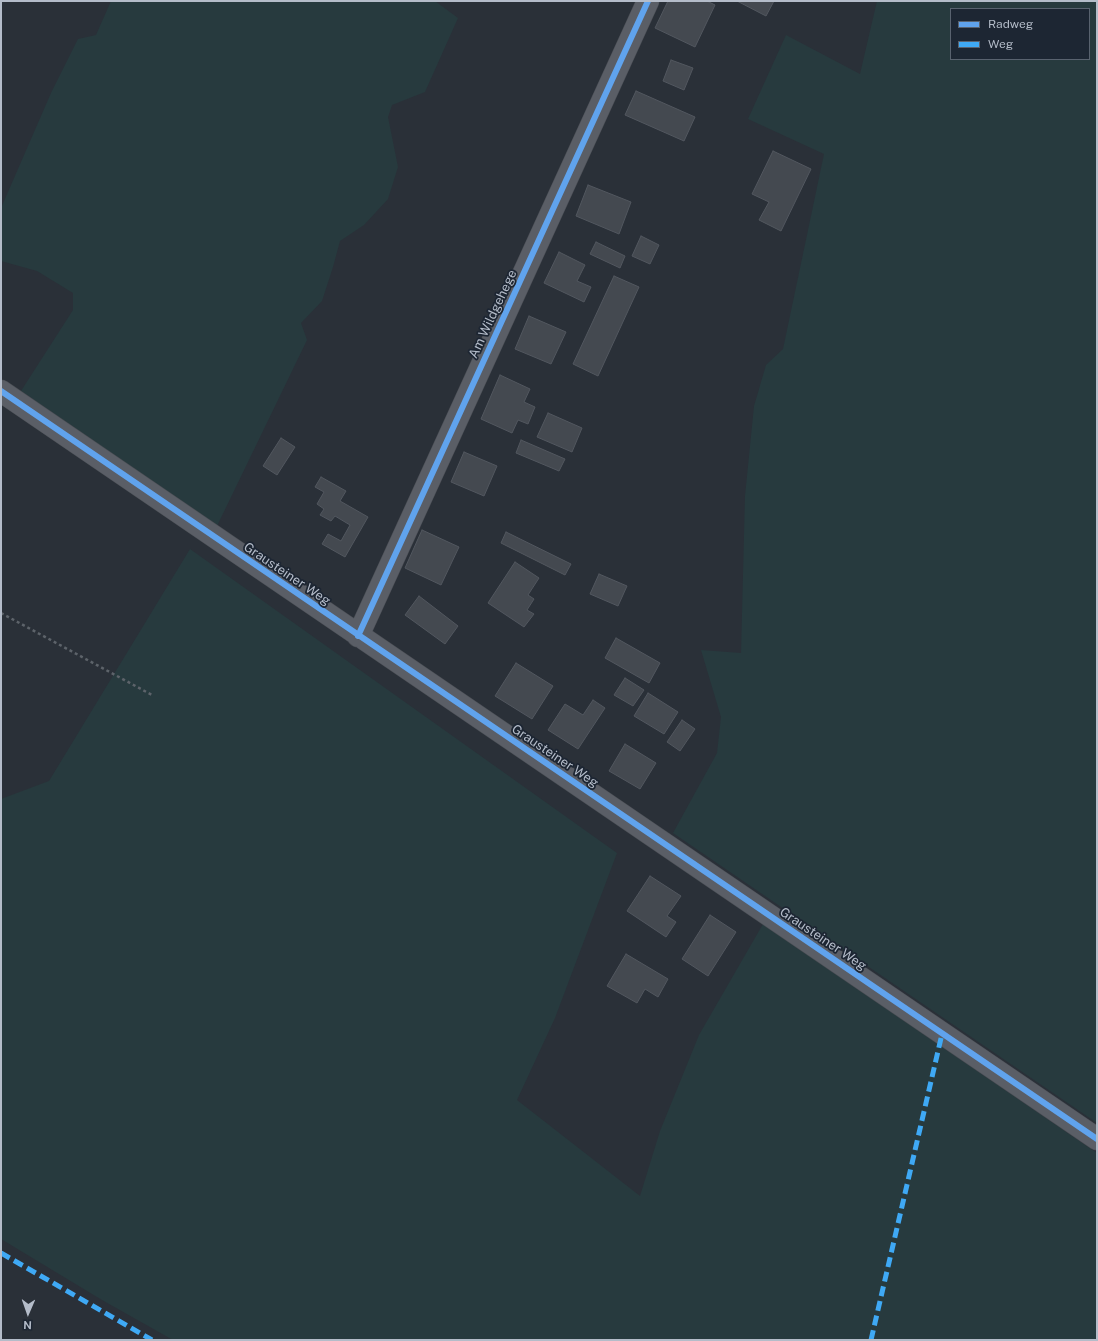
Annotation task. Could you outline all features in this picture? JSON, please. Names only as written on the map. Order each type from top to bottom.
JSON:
[{"type":"street","name":"Am Wildgehege","points":[[358,636],[648,1]]},
{"type":"street","name":"Grausteiner Weg","points":[[1,391],[1097,1139]]},
{"type":"path","points":[[1,613],[152,695]]},
{"type":"green space","points":[[111,1],[435,1],[458,18],[425,92],[392,105],[388,117],[398,167],[388,199],[364,225],[340,241],[322,301],[301,323],[307,340],[217,526],[21,391],[73,310],[73,293],[37,271],[1,261],[1,208],[51,93],[78,39],[96,35]]},
{"type":"green space","points":[[877,1],[1097,1],[1097,1123],[673,833],[717,753],[721,717],[701,650],[741,653],[745,496],[754,406],[766,365],[783,349],[824,154],[748,119],[786,35],[860,74]]},
{"type":"green space","points":[[190,549],[617,853],[555,1018],[517,1100],[640,1196],[660,1131],[699,1035],[763,924],[1097,1153],[1097,1340],[173,1340],[102,1300],[1,1239],[1,799],[49,781]]},
{"type":"building","points":[[668,1],[707,1],[715,5],[695,47],[655,28]]},
{"type":"building","points":[[737,1],[774,1],[766,16]]},
{"type":"building","points":[[671,60],[693,68],[684,90],[663,81]]},
{"type":"building","points":[[636,91],[695,117],[684,141],[625,115]]},
{"type":"building","points":[[773,151],[811,169],[781,231],[759,220],[769,202],[752,194]]},
{"type":"building","points":[[588,185],[631,202],[619,234],[576,216]]},
{"type":"building","points":[[641,236],[659,245],[650,264],[632,256]]},
{"type":"building","points":[[596,242],[625,256],[620,268],[590,254]]},
{"type":"building","points":[[559,252],[585,265],[577,281],[591,287],[584,302],[544,283]]},
{"type":"building","points":[[614,276],[639,287],[598,376],[573,364]]},
{"type":"building","points":[[529,316],[566,332],[551,364],[515,349]]},
{"type":"building","points":[[500,375],[530,389],[524,402],[535,407],[528,424],[518,420],[512,433],[481,419]]},
{"type":"building","points":[[548,413],[582,428],[572,452],[537,437]]},
{"type":"building","points":[[281,438],[295,447],[277,475],[263,466]]},
{"type":"building","points":[[521,440],[565,459],[559,471],[516,453]]},
{"type":"building","points":[[464,452],[497,466],[484,496],[451,482]]},
{"type":"building","points":[[321,477],[346,491],[340,501],[368,517],[345,557],[322,544],[328,534],[341,541],[350,525],[335,516],[331,521],[320,515],[324,509],[317,504],[324,492],[315,487]]},
{"type":"building","points":[[422,530],[459,547],[441,585],[405,568]]},
{"type":"building","points":[[506,532],[571,564],[565,575],[501,543]]},
{"type":"building","points":[[515,562],[539,578],[528,595],[534,599],[527,610],[534,614],[524,627],[488,603]]},
{"type":"building","points":[[599,574],[627,586],[618,606],[590,594]]},
{"type":"building","points":[[419,596],[458,626],[445,644],[405,615]]},
{"type":"building","points":[[616,638],[660,663],[649,683],[605,658]]},
{"type":"building","points":[[516,663],[553,686],[532,719],[495,696]]},
{"type":"building","points":[[625,678],[644,690],[633,706],[614,695]]},
{"type":"building","points":[[648,693],[678,712],[664,734],[634,716]]},
{"type":"building","points":[[593,700],[605,708],[578,749],[548,730],[565,704],[583,715]]},
{"type":"building","points":[[682,720],[695,729],[680,751],[667,742]]},
{"type":"building","points":[[625,744],[656,763],[640,789],[609,771]]},
{"type":"building","points":[[650,876],[681,896],[667,916],[676,922],[666,937],[627,911]]},
{"type":"building","points":[[710,915],[736,932],[708,976],[682,959]]},
{"type":"building","points":[[626,954],[668,979],[658,997],[645,989],[637,1003],[607,986]]},
{"type":"marked path","points":[[871,1340],[942,1034]]},
{"type":"marked path","points":[[1,1253],[152,1340]]},
{"type":"cycle path","points":[[358,636],[648,1]]},
{"type":"cycle path","points":[[1,391],[1097,1139]]}]
